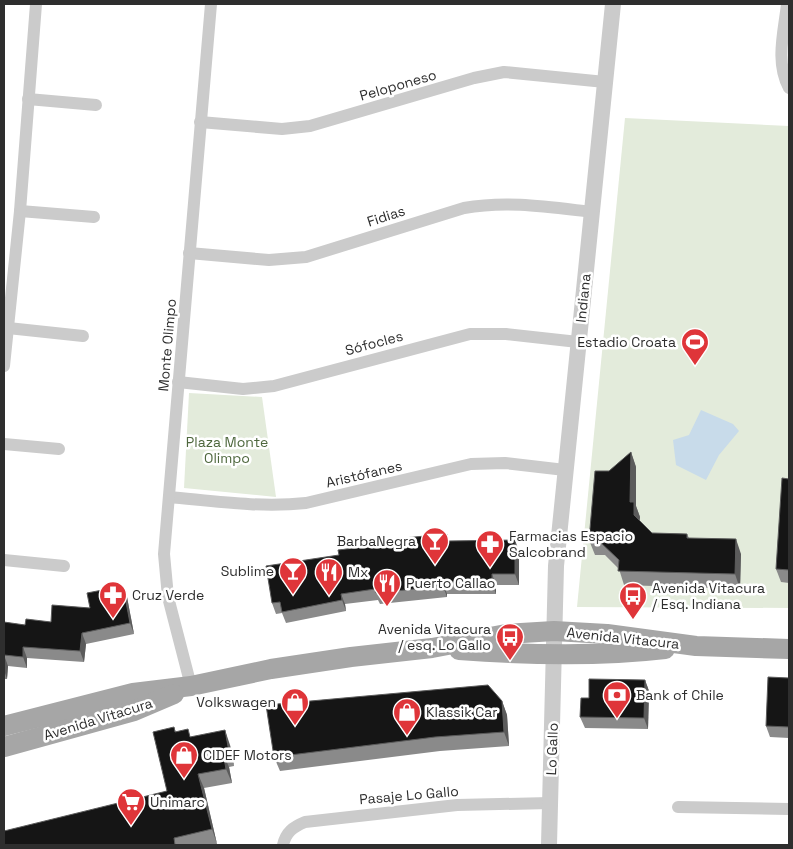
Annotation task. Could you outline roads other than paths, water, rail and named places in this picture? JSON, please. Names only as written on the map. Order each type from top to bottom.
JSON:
[{"type":"main road","name":"Avenida Vitacura","points":[[4,726],[133,693],[191,686],[271,669],[351,657],[432,648],[506,634],[554,631],[607,634],[696,646],[789,649]]},
{"type":"main road","name":"Avenida Vitacura","points":[[432,648],[507,654],[631,653],[696,646]]},
{"type":"main road","name":"Avenida Vitacura","points":[[4,748],[134,711],[191,686]]},
{"type":"street","points":[[4,366],[20,211],[36,4]]},
{"type":"street","name":"Monte Olimpo","points":[[191,686],[171,615],[165,580],[164,554],[211,4]]},
{"type":"street","name":"Indiana","points":[[555,653],[556,566],[613,4]]},
{"type":"street","points":[[787,4],[780,62],[789,88]]},
{"type":"street","name":"Peloponeso","points":[[200,122],[274,129],[298,128],[489,74],[504,72],[605,82]]},
{"type":"street","points":[[28,99],[96,105]]},
{"type":"street","name":"Fidias","points":[[190,253],[269,260],[306,257],[458,210],[484,204],[519,204],[592,212]]},
{"type":"street","points":[[20,211],[94,218]]},
{"type":"street","points":[[8,328],[83,336]]},
{"type":"street","name":"Sófocles","points":[[178,382],[243,389],[274,386],[470,334],[506,334],[578,342]]},
{"type":"street","points":[[4,444],[59,449]]},
{"type":"street","name":"Aristófanes","points":[[169,497],[266,506],[286,505],[306,503],[471,464],[505,462],[565,470]]},
{"type":"street","points":[[4,560],[64,566]]},
{"type":"street","name":"Lo Gallo","points":[[549,845],[555,653]]},
{"type":"street","name":"Pasaje Lo Gallo","points":[[283,845],[286,834],[294,827],[314,820],[457,805],[550,803]]},
{"type":"street","points":[[678,807],[789,809]]},
{"type":"water","points":[[701,410],[733,424],[739,431],[719,455],[706,480],[676,465],[673,440],[689,435]]},
{"type":"place","name":"Estadio Croata","points":[[695,366]]},
{"type":"place","name":"BarbaNegra","points":[[435,565]]},
{"type":"place","name":"Farmacias Espacio Salcobrand","points":[[490,568]]},
{"type":"place","name":"Sublime","points":[[293,595]]},
{"type":"place","name":"Mx","points":[[329,596]]},
{"type":"place","name":"Puerto Callao","points":[[387,607]]},
{"type":"place","name":"Cruz Verde","points":[[113,619]]},
{"type":"place","name":"Avenida Vitacura / Esq. Indiana","points":[[633,620]]},
{"type":"place","name":"Avenida Vitacura / esq. Lo Gallo","points":[[510,661]]},
{"type":"place","name":"Bank of Chile","points":[[617,719]]},
{"type":"place","name":"Volkswagen","points":[[295,726]]},
{"type":"place","name":"Klassik Car","points":[[407,736]]},
{"type":"place","name":"CIDEF Motors","points":[[184,779]]},
{"type":"place","name":"Unimarc","points":[[131,826]]},
{"type":"park label","name":"Plaza Monte Olimpo","points":[[227,450]]}]
